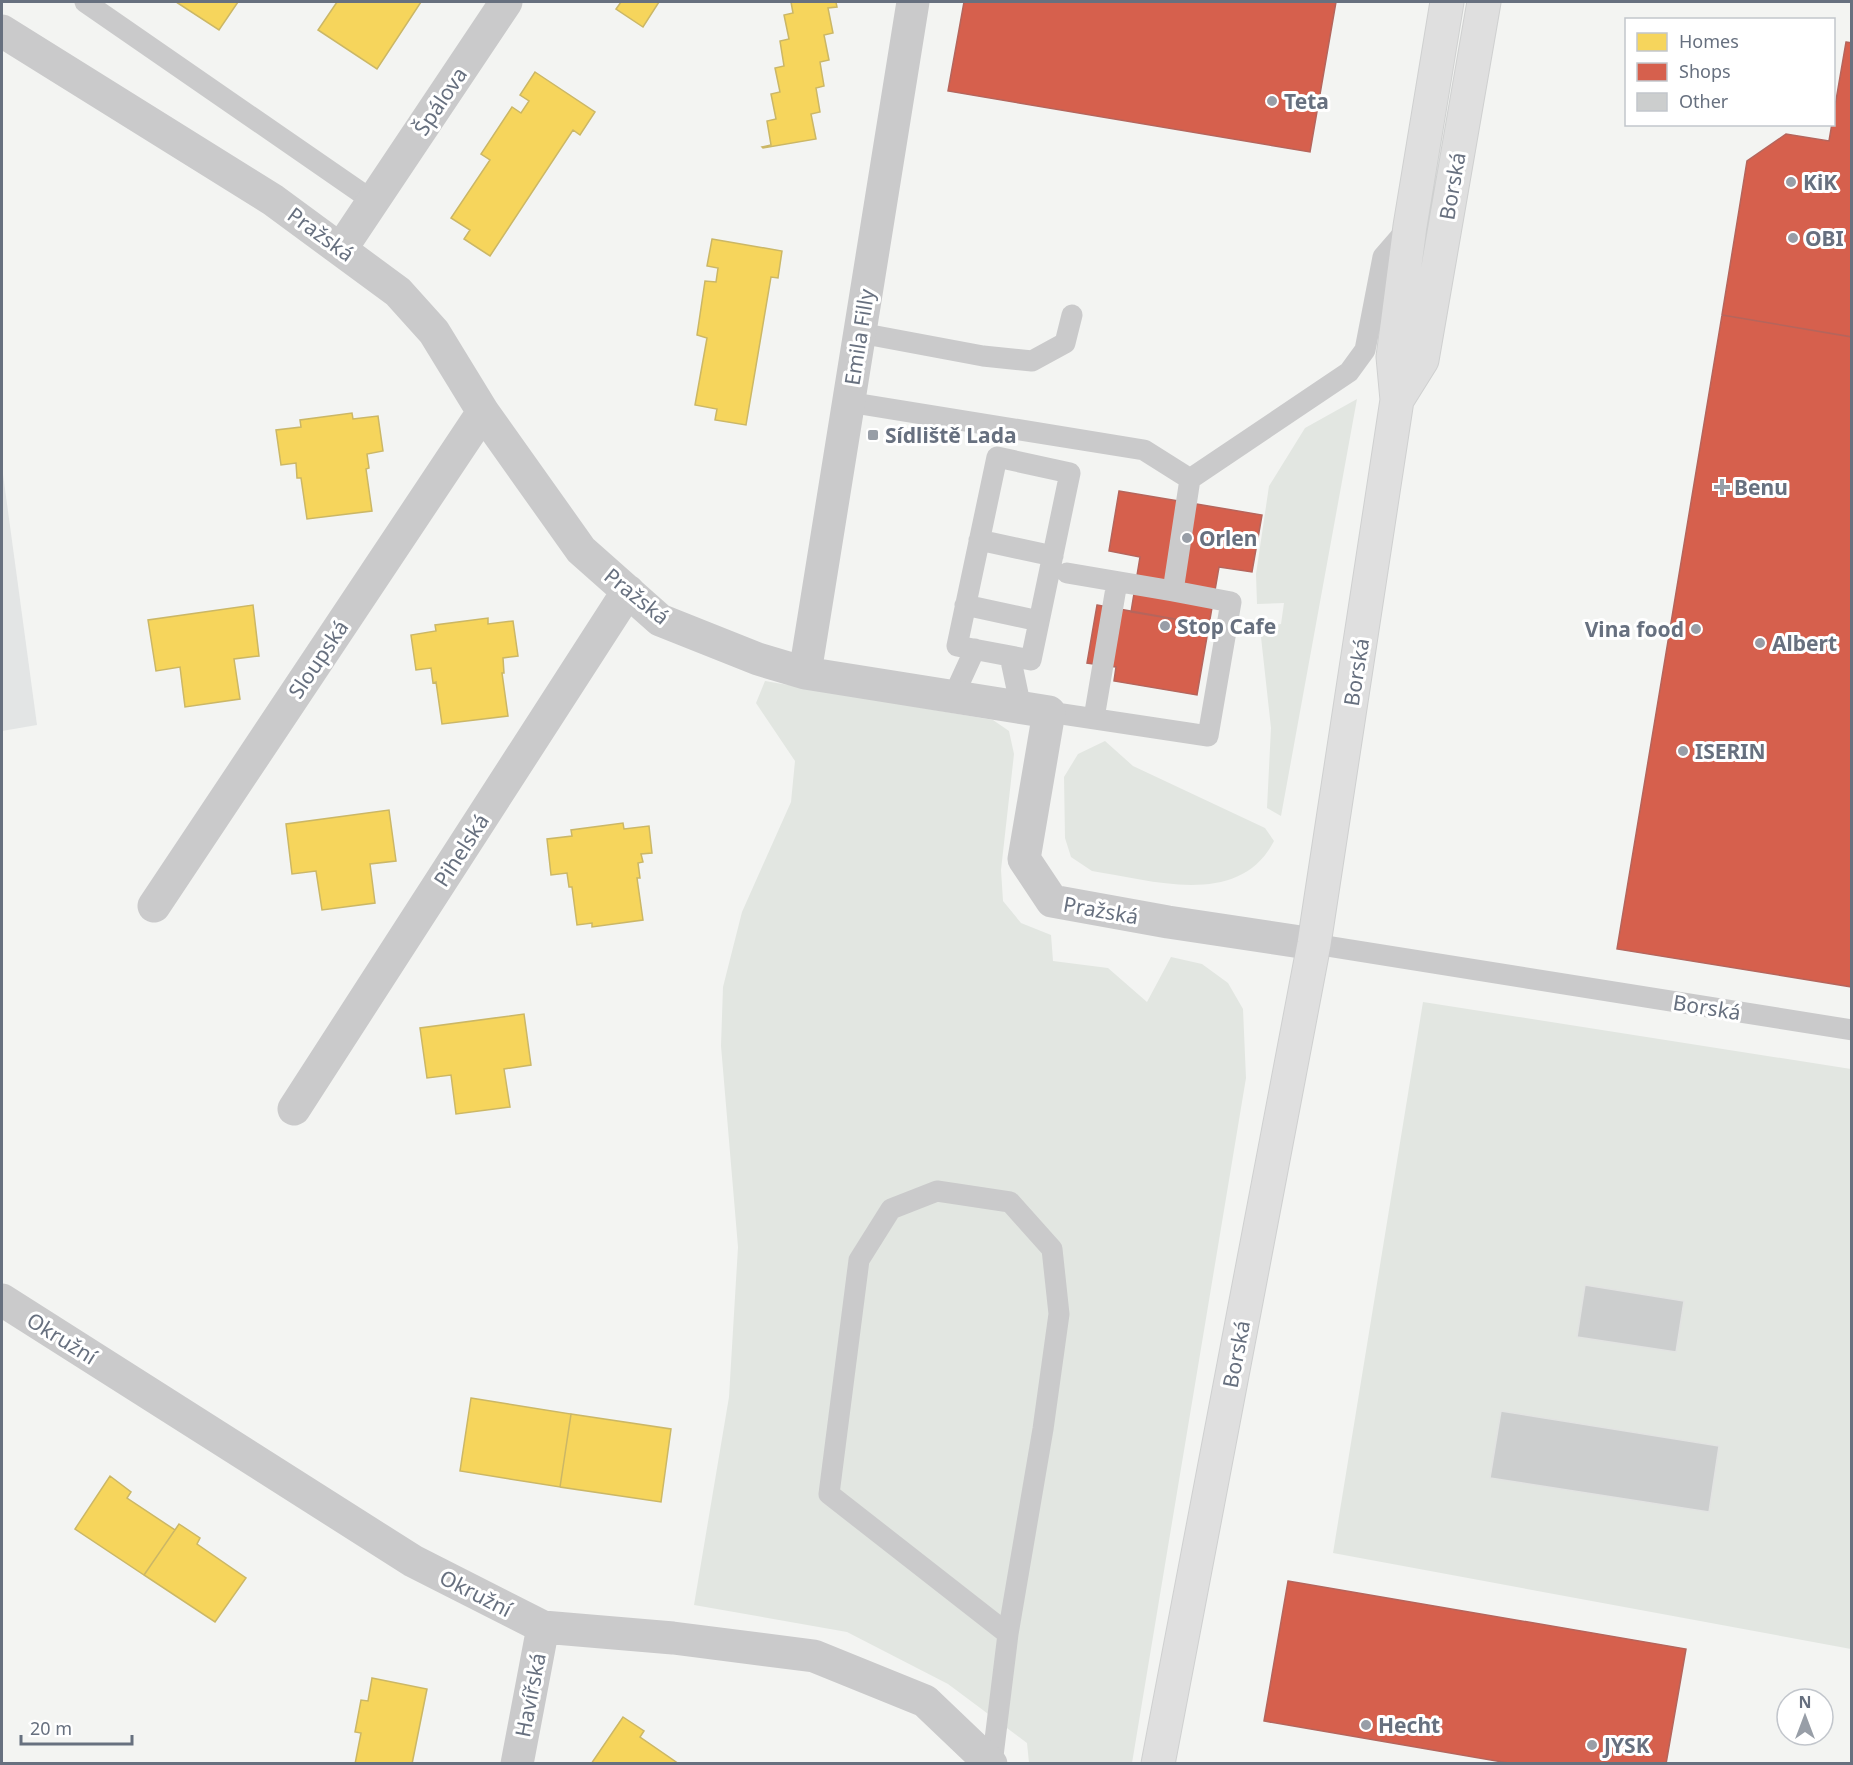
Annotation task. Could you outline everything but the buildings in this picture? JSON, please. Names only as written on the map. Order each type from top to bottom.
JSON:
[{"type":"main road","name":"Borská","points":[[1158,1764],[1314,944],[1397,400],[1393,357],[1410,226],[1447,2]]},
{"type":"main road","name":"Borská","points":[[1397,400],[1422,360],[1484,2]]},
{"type":"street","name":"Špálova","points":[[341,249],[506,2]]},
{"type":"street","name":"Emila Filly","points":[[805,673],[913,2]]},
{"type":"street","name":"Pražská","points":[[2,31],[273,200],[398,292],[434,332],[483,412],[581,549],[660,620],[758,659],[805,673],[1035,710],[1024,859],[1052,901],[1168,922],[1314,944]]},
{"type":"street","name":"Sloupská","points":[[154,906],[483,412]]},
{"type":"street","name":"Pihelská","points":[[294,1109],[627,591]]},
{"type":"street","name":"Okružní","points":[[7,1305],[413,1561],[543,1627],[673,1638],[814,1656],[925,1701],[991,1764]]},
{"type":"street","name":"Havířská","points":[[517,1764],[543,1627]]},
{"type":"lane","points":[[85,2],[373,201]]},
{"type":"lane","points":[[1173,591],[1190,479],[1349,372],[1365,350],[1383,257],[1410,226]]},
{"type":"lane","points":[[860,333],[983,356],[1032,361],[1065,343],[1072,315]]},
{"type":"lane","points":[[848,402],[1144,450],[1190,479]]},
{"type":"lane","points":[[997,457],[1070,472],[1031,660],[957,646],[979,540],[997,457]]},
{"type":"lane","points":[[979,540],[1053,556]]},
{"type":"lane","points":[[1010,656],[1035,710],[1208,736],[1231,602],[1067,573]]},
{"type":"lane","points":[[1094,718],[1117,582]]},
{"type":"lane","points":[[965,605],[1039,621]]},
{"type":"lane","points":[[953,697],[975,650]]},
{"type":"lane","name":"Borská","points":[[1314,944],[1851,1030]]},
{"type":"lane","points":[[991,1764],[1008,1634],[1043,1429],[1059,1314],[1052,1249],[1010,1202],[937,1191],[891,1209],[859,1260],[829,1494],[1008,1634]]},
{"type":"shaded area","points":[[1357,399],[1281,816],[1267,808],[1271,728],[1260,628],[1281,624],[1284,603],[1257,604],[1256,574],[1269,486],[1305,428]]},
{"type":"shaded area","points":[[2,467],[37,725],[2,731]]},
{"type":"shaded area","points":[[765,681],[993,720],[1009,731],[1014,754],[1001,870],[1003,901],[1021,923],[1051,935],[1053,961],[1108,968],[1147,1002],[1171,957],[1202,964],[1228,983],[1243,1009],[1246,1078],[1132,1763],[1029,1763],[1027,1743],[948,1684],[847,1632],[694,1605],[729,1397],[738,1247],[721,1046],[723,987],[742,912],[791,802],[795,761],[756,703]]},
{"type":"shaded area","points":[[1105,741],[1133,766],[1265,828],[1274,841],[1259,862],[1239,876],[1217,883],[1192,885],[1166,883],[1092,871],[1071,857],[1065,838],[1064,777],[1078,754]]},
{"type":"shaded area","points":[[1423,1002],[1851,1069],[1851,1649],[1333,1553]]},
{"type":"place","name":"Teta","points":[[1272,101]]},
{"type":"place","name":"KiK","points":[[1791,182]]},
{"type":"place","name":"OBI","points":[[1793,238]]},
{"type":"place","name":"Sídliště Lada","points":[[873,435]]},
{"type":"place","name":"Benu","points":[[1722,487]]},
{"type":"place","name":"Orlen","points":[[1187,538]]},
{"type":"place","name":"Stop Cafe","points":[[1165,626]]},
{"type":"place","name":"Vina food","points":[[1696,629]]},
{"type":"place","name":"Albert","points":[[1760,643]]},
{"type":"place","name":"ISERIN","points":[[1683,751]]},
{"type":"place","name":"Hecht","points":[[1366,1725]]},
{"type":"place","name":"JYSK","points":[[1592,1745]]}]
